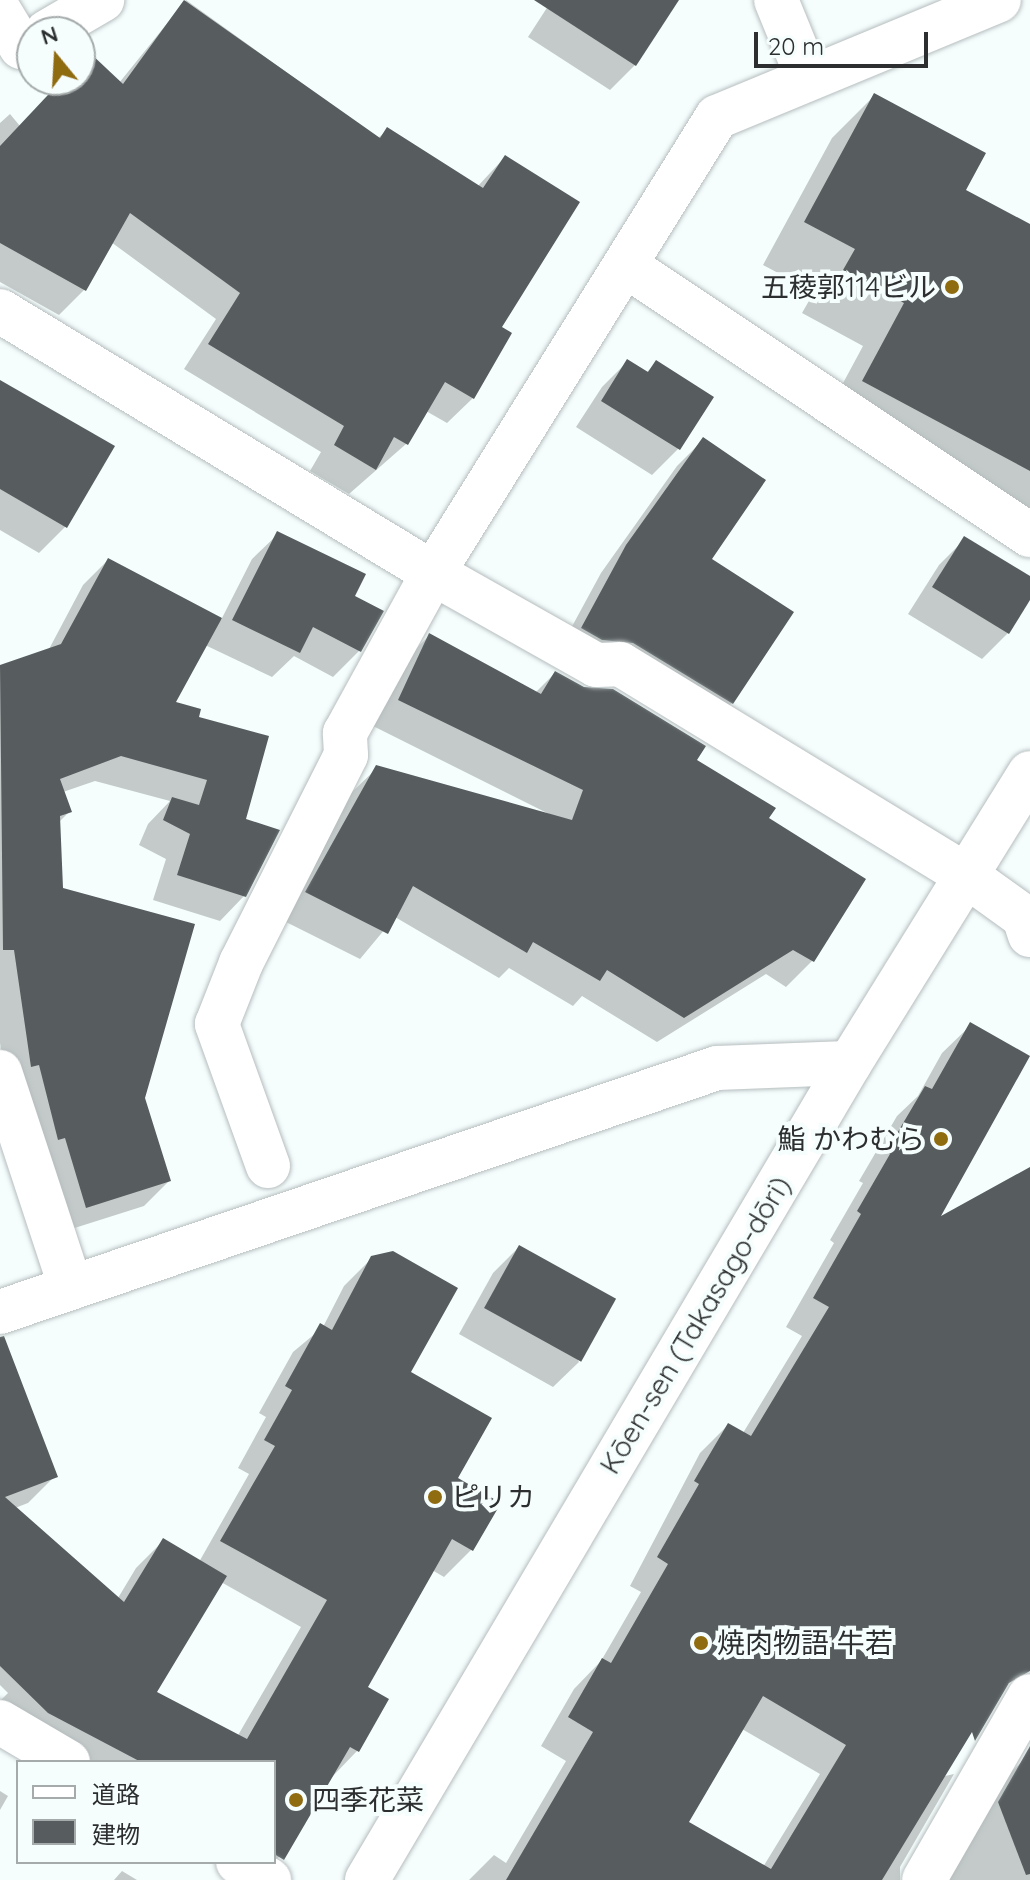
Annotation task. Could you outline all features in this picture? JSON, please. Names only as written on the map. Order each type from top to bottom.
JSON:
[{"type":"street","points":[[67,16],[102,0]]},
{"type":"street","points":[[776,0],[807,76]]},
{"type":"street","points":[[268,1166],[217,1024],[241,963],[346,755],[345,733],[433,573],[717,117],[807,76],[999,0]]},
{"type":"street","points":[[625,265],[1030,535]]},
{"type":"street","points":[[0,311],[433,573],[596,665],[620,664],[967,876],[1024,917],[1030,935]]},
{"type":"street","name":"Kōen-sen (Takasago-dōri)","points":[[367,1880],[850,1063],[1030,773]]},
{"type":"street","points":[[0,1312],[717,1068],[850,1063]]},
{"type":"street","points":[[0,1072],[71,1288]]},
{"type":"street","points":[[924,1880],[1030,1696]]},
{"type":"street","points":[[0,1722],[65,1760]]},
{"type":"street","points":[[241,1864],[269,1880]]},
{"type":"building","points":[[184,0],[380,138],[387,127],[483,188],[505,155],[580,202],[502,327],[512,333],[474,399],[445,382],[408,445],[394,437],[376,470],[334,445],[344,426],[208,344],[240,293],[130,213],[86,291],[0,243],[0,146],[47,96],[96,96],[96,59],[123,84]]},
{"type":"building","points":[[534,0],[679,0],[636,66]]},
{"type":"building","name":"五稜郭114ビル","points":[[874,93],[986,153],[966,190],[1030,224],[1030,471],[862,381],[904,303],[843,270],[855,249],[804,222]]},
{"type":"building","points":[[627,359],[648,372],[656,360],[714,397],[680,450],[601,401]]},
{"type":"building","points":[[0,380],[115,446],[67,528],[0,489]]},
{"type":"building","points":[[703,437],[766,480],[712,559],[794,612],[733,704],[633,643],[602,640],[581,628],[626,545]]},
{"type":"building","points":[[277,531],[366,574],[355,596],[384,611],[361,652],[313,627],[300,653],[232,620]]},
{"type":"building","points":[[964,536],[1030,576],[1030,600],[1009,634],[932,587]]},
{"type":"building","points":[[108,558],[222,618],[176,702],[201,709],[199,717],[269,736],[246,819],[280,830],[246,897],[177,875],[190,834],[163,820],[172,797],[199,805],[207,780],[121,756],[60,779],[72,812],[60,816],[63,888],[195,924],[145,1098],[171,1181],[86,1208],[65,1138],[58,1140],[39,1065],[31,1067],[14,950],[3,950],[0,665],[61,644]]},
{"type":"building","points":[[429,633],[541,694],[555,671],[584,687],[613,689],[706,746],[697,760],[776,808],[769,818],[866,879],[814,962],[793,950],[684,1018],[607,970],[600,981],[533,942],[527,953],[413,886],[388,934],[305,892],[376,765],[572,820],[583,790],[398,700]]},
{"type":"building","points":[[970,1022],[1030,1056],[941,1216],[1030,1167],[1030,1671],[1009,1683],[975,1741],[972,1732],[882,1880],[506,1880],[593,1732],[568,1717],[602,1658],[611,1663],[668,1564],[657,1557],[699,1484],[694,1481],[728,1423],[751,1436],[829,1307],[813,1298],[861,1214],[857,1211],[890,1154],[886,1152],[925,1086],[932,1089]],"holes":[[[763,1696],[846,1745],[771,1869],[689,1822]]]},
{"type":"building","points":[[519,1245],[616,1299],[581,1362],[484,1308]]},
{"type":"building","points":[[393,1251],[458,1288],[411,1372],[492,1418],[458,1478],[501,1503],[473,1551],[452,1539],[368,1687],[389,1699],[359,1752],[350,1747],[284,1860],[276,1855],[276,1760],[137,1760],[48,1713],[0,1666],[0,1337],[4,1336],[58,1477],[5,1497],[124,1602],[163,1538],[227,1576],[157,1692],[247,1739],[327,1600],[220,1541],[275,1446],[264,1440],[292,1390],[285,1386],[320,1323],[332,1330],[371,1256]]},
{"type":"building","points":[[1030,1746],[1030,1874],[1026,1875],[998,1802]]},
{"type":"place","name":"五稜郭114ビル","points":[[952,287]]},
{"type":"place","name":"鮨 かわむら","points":[[941,1139]]},
{"type":"place","name":"ピリカ","points":[[435,1497]]},
{"type":"place","name":"焼肉物語 牛若","points":[[701,1643]]},
{"type":"place","name":"四季花菜","points":[[296,1800]]}]
